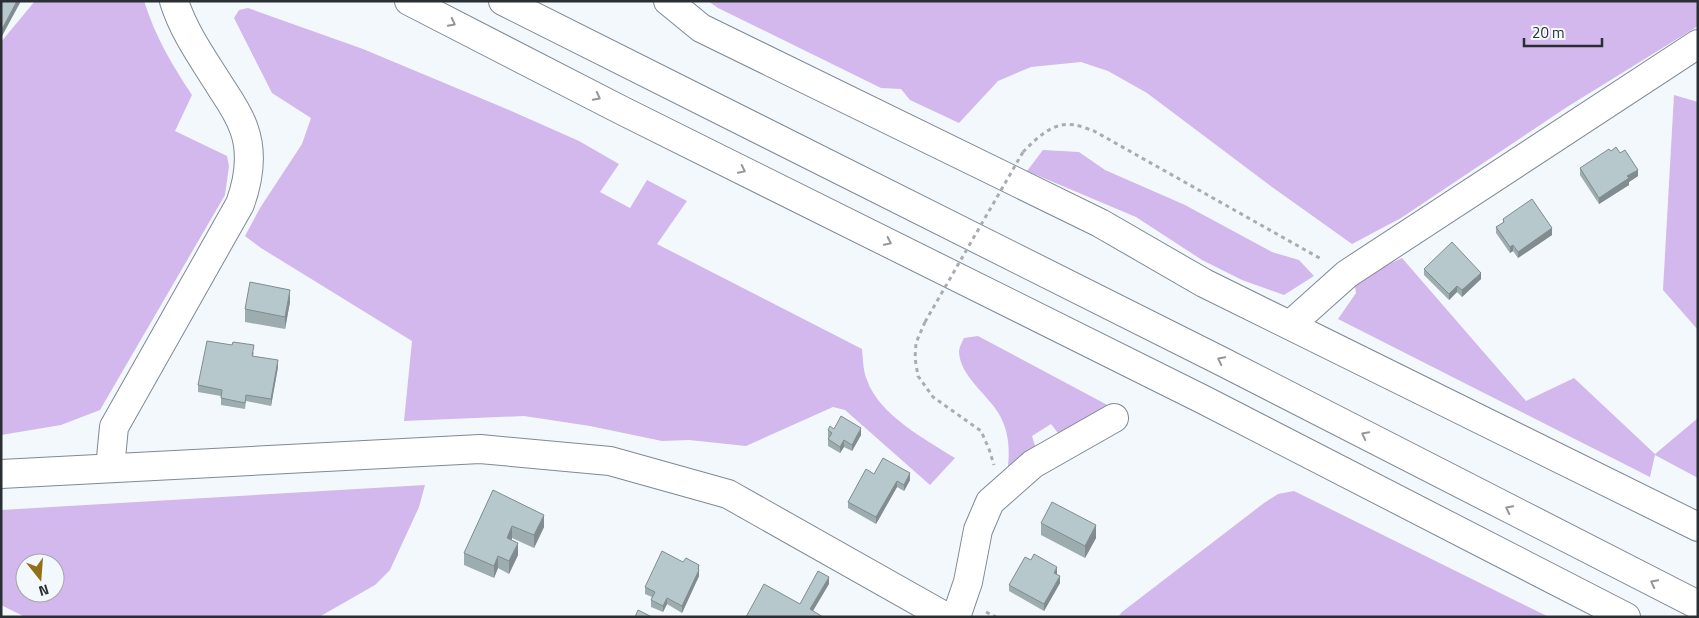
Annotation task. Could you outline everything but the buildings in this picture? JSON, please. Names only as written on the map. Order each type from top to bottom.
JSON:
[{"type":"main road","points":[[110,468],[114,427],[240,204],[248,176],[248,145],[244,129],[237,113],[190,40],[178,15],[174,1]]},
{"type":"main road","points":[[409,1],[632,115],[1204,400],[1626,617]]},
{"type":"main road","points":[[503,1],[1221,360],[1698,605]]},
{"type":"main road","points":[[668,1],[701,28],[1100,223],[1204,283],[1698,527]]},
{"type":"main road","points":[[1290,326],[1347,274],[1698,44]]},
{"type":"main road","points":[[956,617],[968,582],[978,530],[990,502],[1033,464],[1114,418]]},
{"type":"main road","points":[[1,474],[480,450],[610,461],[728,494],[946,617]]},
{"type":"path","points":[[990,502],[994,464],[981,431],[933,397],[918,376],[915,358],[916,343],[925,322],[1023,152],[1037,137],[1054,127],[1074,124],[1094,131],[1347,274]]},
{"type":"path","points":[[983,611],[996,617]]},
{"type":"shaded area","points":[[35,1],[144,1],[153,26],[165,50],[192,95],[175,131],[227,156],[229,166],[225,195],[100,410],[61,425],[1,435],[1,42]]},
{"type":"shaded area","points":[[708,1],[1698,1],[1698,26],[1567,107],[1401,218],[1352,244],[1272,187],[1147,93],[1108,71],[1081,62],[1031,67],[998,81],[959,123],[910,100],[901,89],[881,88],[718,8]]},
{"type":"shaded area","points":[[248,8],[363,49],[579,141],[619,164],[600,192],[630,208],[647,180],[687,201],[657,244],[862,349],[866,376],[873,393],[882,404],[904,425],[955,458],[930,485],[845,410],[833,407],[746,446],[689,440],[662,441],[590,426],[524,416],[404,421],[412,341],[261,248],[245,236],[260,208],[302,144],[311,118],[272,93],[234,18],[239,10]]},
{"type":"shaded area","points":[[1674,95],[1698,102],[1698,330],[1663,290]]},
{"type":"shaded area","points":[[1043,150],[1079,152],[1105,170],[1185,205],[1272,252],[1299,260],[1314,276],[1284,295],[1242,280],[1202,260],[1136,217],[1027,171]]},
{"type":"shaded area","points":[[1402,258],[1526,401],[1574,378],[1655,454],[1698,418],[1698,478],[1655,455],[1650,477],[1338,319],[1356,293],[1355,286],[1380,268]]},
{"type":"shaded area","points":[[978,336],[1113,408],[1061,437],[1051,424],[1032,436],[1037,452],[1007,474],[1008,443],[1003,421],[969,377],[961,361],[959,350],[964,338]]},
{"type":"shaded area","points":[[425,485],[419,507],[390,570],[375,585],[319,617],[25,617],[1,605],[1,510]]},
{"type":"shaded area","points":[[1294,491],[1549,617],[1118,617],[1264,503],[1278,494]]}]
